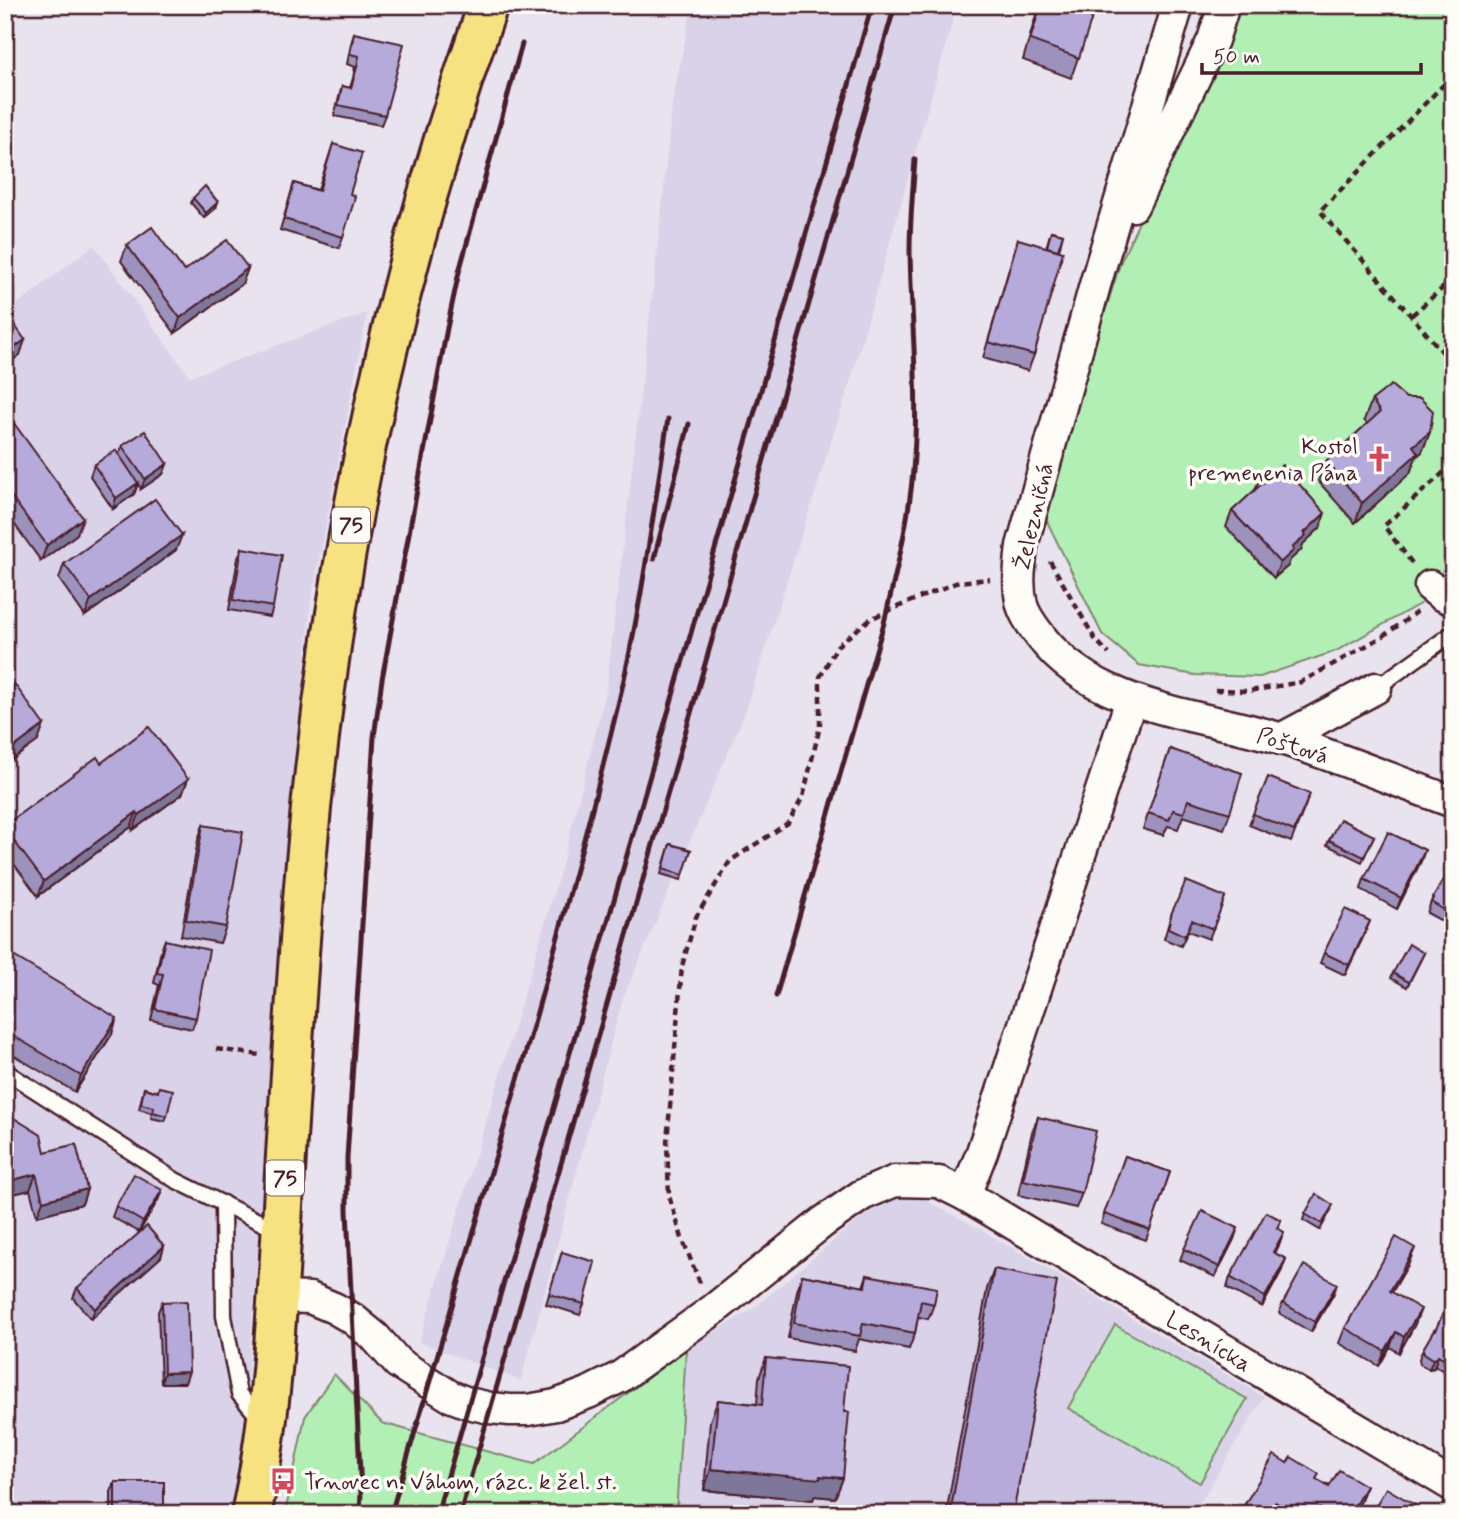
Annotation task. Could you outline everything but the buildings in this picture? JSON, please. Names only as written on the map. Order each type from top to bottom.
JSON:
[{"type":"main road","name":"75","points":[[251,1514],[267,1427],[279,1297],[307,849],[318,741],[339,591],[355,499],[400,296],[427,196],[488,5]]},
{"type":"street","name":"Železničná","points":[[1131,699],[1076,671],[1052,651],[1033,627],[1022,606],[1018,576],[1028,523],[1178,5]]},
{"type":"street","name":"Železničná","points":[[1095,285],[1213,40],[1224,5]]},
{"type":"street","points":[[1282,739],[1376,688]]},
{"type":"street","name":"Poštová","points":[[1131,699],[1282,739],[1453,802]]},
{"type":"street","points":[[965,1195],[982,1152],[1131,699]]},
{"type":"street","name":"Lesnícka","points":[[279,1297],[310,1298],[334,1308],[375,1337],[398,1363],[450,1396],[468,1403],[528,1410],[556,1405],[588,1393],[631,1369],[713,1310],[823,1222],[862,1195],[895,1181],[939,1182],[1453,1486]]},
{"type":"lane","points":[[1376,688],[1453,632]]},
{"type":"lane","points":[[5,1071],[175,1180],[281,1232]]},
{"type":"lane","points":[[223,1203],[224,1316],[236,1379],[239,1394],[267,1427]]},
{"type":"path","points":[[1453,75],[1320,211],[1453,364]]},
{"type":"path","points":[[1412,315],[1453,279]]},
{"type":"path","points":[[1203,689],[1250,691],[1301,682],[1382,637],[1441,593],[1384,526],[1453,464]]},
{"type":"path","points":[[1028,523],[1095,639],[1109,654]]},
{"type":"path","points":[[713,1310],[682,1238],[669,1196],[667,1142],[682,966],[696,917],[730,861],[788,823],[803,797],[820,726],[820,677],[837,646],[870,619],[958,582],[1018,576]]},
{"type":"path","points":[[216,1049],[267,1055]]},
{"type":"shaded area","points":[[692,5],[957,5],[852,376],[746,710],[622,1001],[521,1381],[419,1342],[561,869],[606,692],[672,104]]},
{"type":"shaded area","points":[[94,245],[190,377],[367,313],[310,608],[238,1498],[234,1514],[5,1514],[5,314]]},
{"type":"shaded area","points":[[898,1186],[980,1229],[1264,1397],[1193,1514],[676,1514],[686,1349],[754,1308]]},
{"type":"green space","points":[[1235,5],[1453,5],[1453,576],[1432,597],[1336,651],[1260,677],[1195,675],[1139,665],[1102,634],[1042,511],[1121,261],[1222,42]]},
{"type":"green space","points":[[1115,1325],[1247,1399],[1200,1483],[1068,1408]]},
{"type":"green space","points":[[686,1349],[676,1514],[285,1514],[305,1417],[334,1374],[382,1423],[534,1464]]},
{"type":"railway","points":[[437,1514],[872,5]]},
{"type":"railway","points":[[460,1514],[895,5]]},
{"type":"railway","points":[[360,1514],[347,1158],[374,737],[382,679],[447,328],[459,272],[522,44]]},
{"type":"railway","points":[[776,996],[884,623],[907,520],[915,430],[910,250],[915,159]]},
{"type":"railway","points":[[391,1514],[566,908],[618,705],[646,562],[668,419]]},
{"type":"railway","points":[[654,559],[689,424]]},
{"type":"place","name":"Kostol premenenia Pána","points":[[1379,459]]},
{"type":"place","name":"Trnovec n. Váhom, rázc. k žel. st.","points":[[283,1481]]}]
